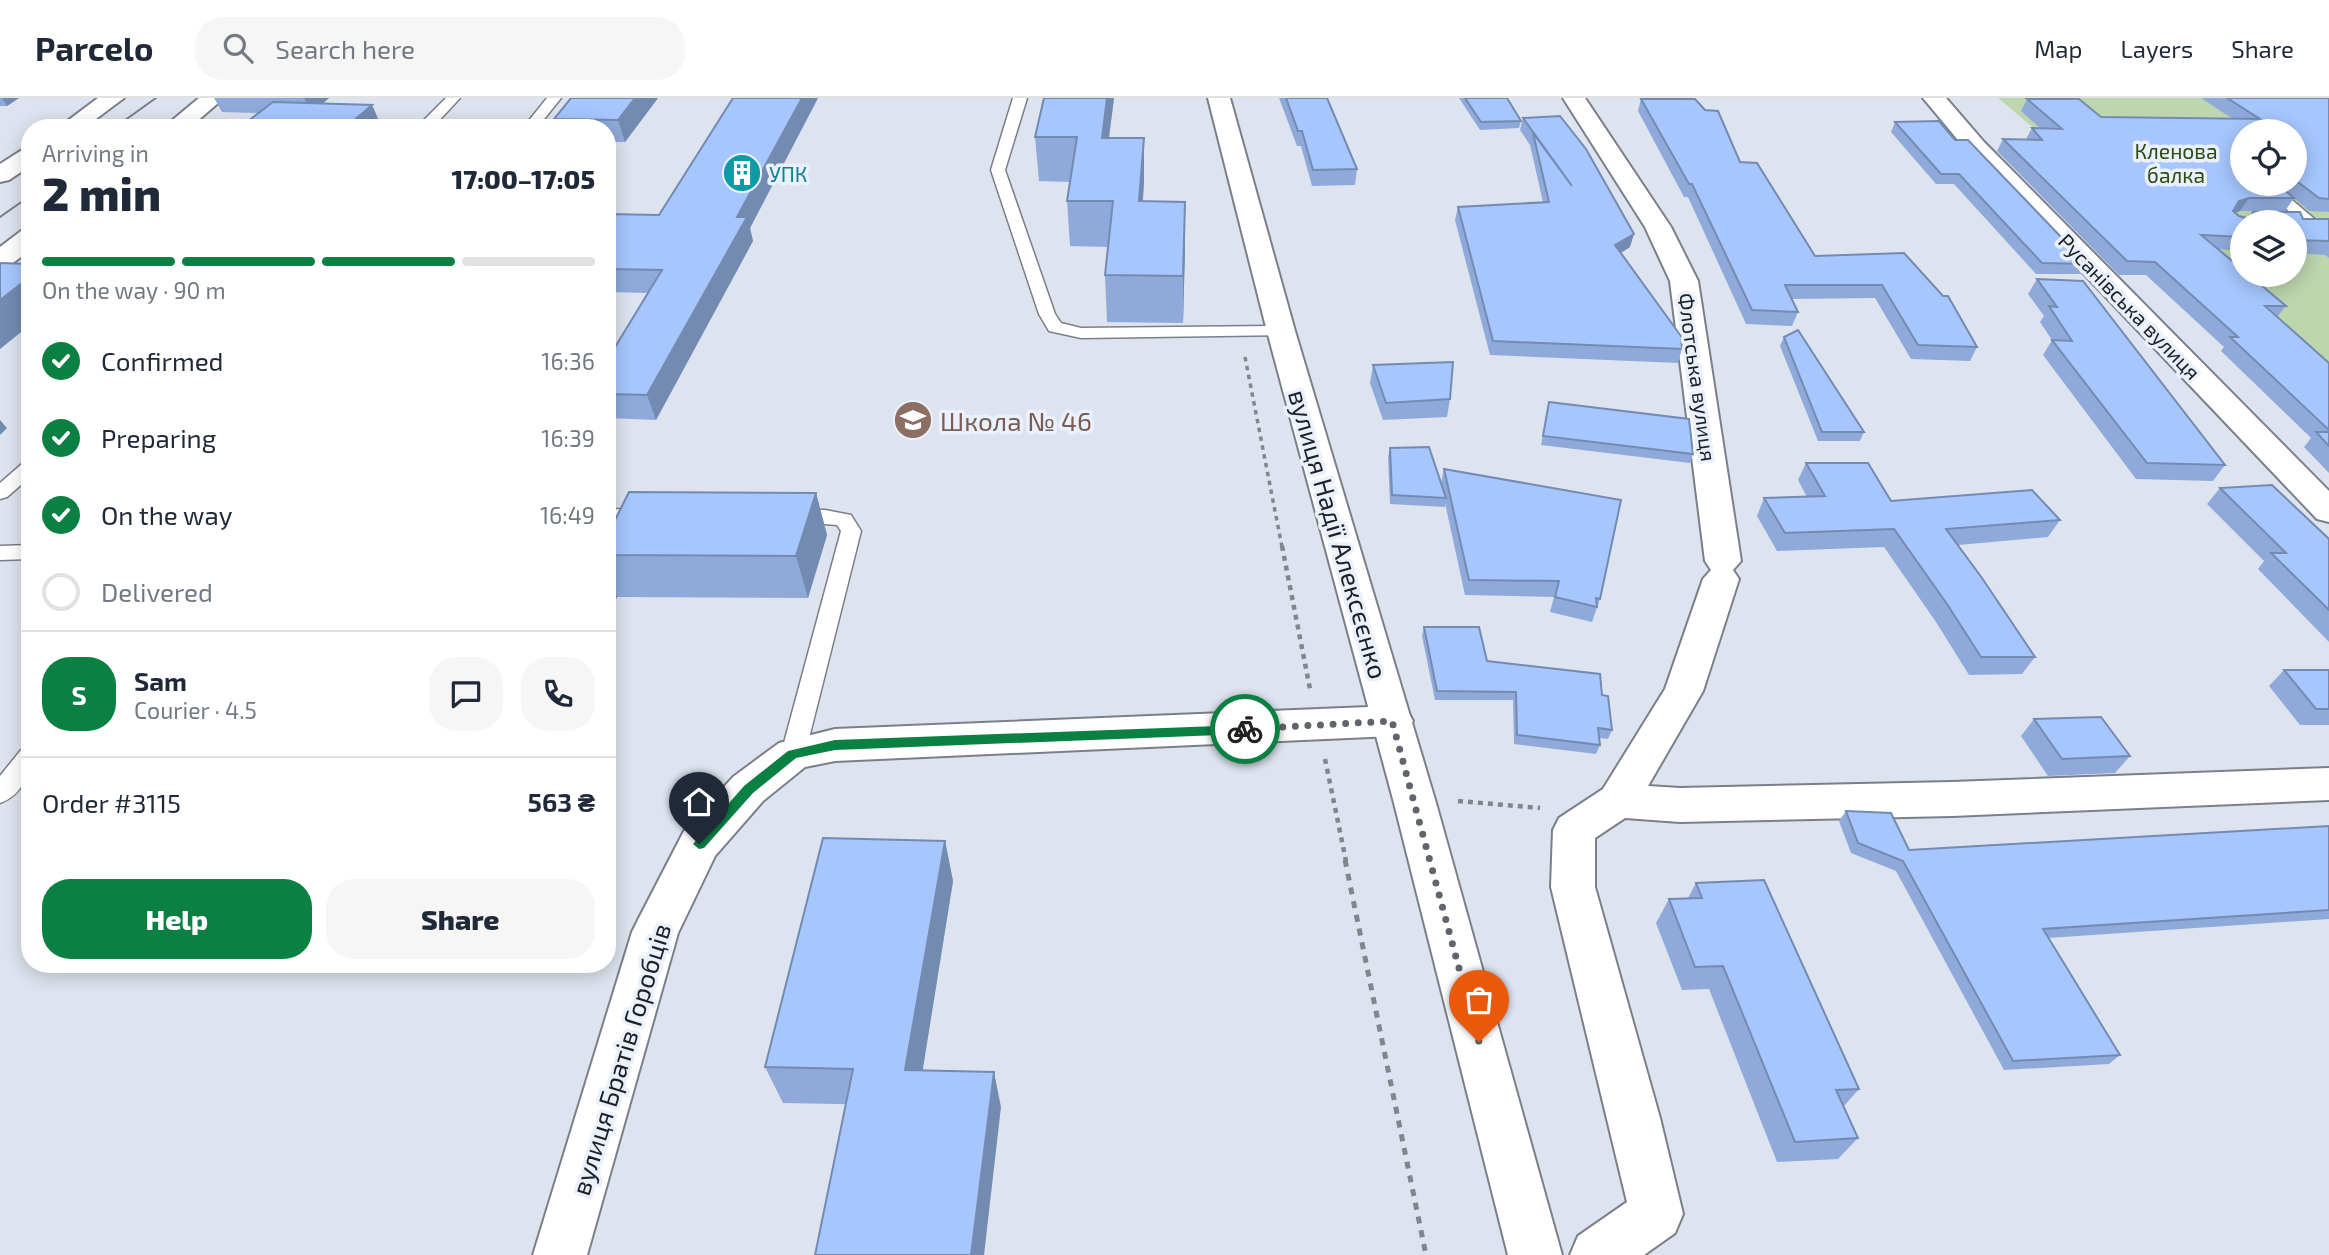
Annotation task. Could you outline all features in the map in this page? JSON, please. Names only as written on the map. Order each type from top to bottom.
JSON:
[{"type":"street","points":[[82,119],[113,98]]},
{"type":"street","points":[[186,119],[213,98]]},
{"type":"street","name":"вулиця Надії Алексєєнко","points":[[1219,98],[1281,331],[1392,721],[1535,1255]]},
{"type":"street","name":"Флотська вулиця","points":[[1574,98],[1658,227],[1684,281],[1722,570],[1684,691],[1619,801]]},
{"type":"street","name":"Русанівська вулиця","points":[[1934,98],[1986,157],[2329,511]]},
{"type":"street","points":[[0,260],[21,244]]},
{"type":"street","name":"вулиця Братів Горобців","points":[[560,1255],[655,932],[699,844],[748,789],[793,754],[835,745],[1392,721]]},
{"type":"street","points":[[1597,1255],[1656,1214],[1634,1118],[1573,887],[1574,830],[1619,801],[1680,805],[1952,799],[2329,784]]},
{"type":"lane","points":[[433,119],[453,98]]},
{"type":"lane","points":[[537,119],[554,98]]},
{"type":"lane","points":[[1020,98],[998,170],[1047,314],[1055,327],[1081,333],[1281,331]]},
{"type":"lane","points":[[2281,196],[2319,222]]},
{"type":"lane","points":[[0,493],[21,475]]},
{"type":"lane","points":[[616,515],[675,515]]},
{"type":"lane","points":[[771,516],[825,516],[844,520],[851,531],[793,754]]},
{"type":"lane","points":[[0,553],[21,552]]},
{"type":"lane","points":[[0,793],[21,768]]},
{"type":"path","points":[[1241,331],[1426,1255]]},
{"type":"path","points":[[1473,801],[1549,809]]},
{"type":"green space","name":"Кленова балка","points":[[1998,98],[2329,98],[2329,396],[2182,253]]},
{"type":"building","points":[[571,98],[635,98],[618,120],[554,119]]},
{"type":"building","points":[[733,98],[802,98],[737,217],[747,217],[647,395],[616,394],[616,345],[662,270],[616,269],[616,214],[659,215]]},
{"type":"building","points":[[1044,98],[1107,98],[1102,138],[1144,138],[1139,201],[1185,202],[1183,276],[1105,275],[1113,201],[1067,201],[1077,137],[1035,137]]},
{"type":"building","points":[[1286,98],[1327,98],[1357,169],[1313,170],[1302,131],[1298,131]]},
{"type":"building","points":[[1465,98],[1507,98],[1521,121],[1481,122]]},
{"type":"building","name":"Кленова балка","points":[[2227,98],[2329,98],[2329,199],[2319,198],[2307,189],[2307,119],[2260,119]]},
{"type":"building","points":[[1641,99],[1695,99],[1705,110],[1718,111],[1740,162],[1757,163],[1815,256],[1904,253],[1943,296],[1948,296],[1977,347],[1918,345],[1882,285],[1785,285],[1798,312],[1752,310],[1692,184],[1689,184]]},
{"type":"building","name":"Кленова балка","points":[[2027,99],[2079,99],[2101,117],[2260,119],[2230,119],[2230,196],[2294,198],[2249,198],[2239,201],[2234,210],[2230,210],[2230,236],[2201,235],[2230,259],[2230,287],[2263,287],[2286,306],[2265,306],[2329,363],[2329,430],[2230,337],[2238,337],[2155,262],[2127,261],[2003,139],[2042,140],[2032,128],[2062,129]]},
{"type":"building","points":[[273,102],[372,105],[356,119],[251,119]]},
{"type":"building","points":[[1560,116],[1586,149],[1634,234],[1615,245],[1681,336],[1682,349],[1493,341],[1458,207],[1549,202],[1533,133],[1572,186],[1523,118]]},
{"type":"building","points":[[1939,121],[1955,140],[1968,140],[2087,264],[2042,263],[1959,174],[1941,174],[1895,122]]},
{"type":"building","name":"Кленова балка","points":[[2307,219],[2329,219],[2329,241],[2307,240]]},
{"type":"building","points":[[0,263],[21,264],[21,284],[0,300]]},
{"type":"building","points":[[2037,279],[2083,281],[2225,465],[2147,463],[2052,340],[2072,341],[2049,306],[2057,307]]},
{"type":"building","points":[[1798,330],[1864,432],[1822,432],[1784,337]]},
{"type":"building","points":[[1453,362],[1450,399],[1386,403],[1373,365]]},
{"type":"building","points":[[1549,402],[1689,419],[1693,454],[1543,436]]},
{"type":"building","points":[[2316,432],[2329,432],[2329,446]]},
{"type":"building","points":[[1429,447],[1446,498],[1392,495],[1390,448]]},
{"type":"building","points":[[1806,463],[1868,463],[1891,501],[2032,490],[2060,520],[1946,529],[2035,657],[1981,657],[1894,529],[1785,533],[1764,498],[1825,496]]},
{"type":"building","points":[[1444,469],[1621,500],[1600,599],[1596,598],[1597,607],[1555,597],[1559,581],[1469,580]]},
{"type":"building","points":[[2272,485],[2329,539],[2329,610],[2271,553],[2286,553],[2220,488]]},
{"type":"building","points":[[629,492],[816,493],[796,556],[616,555],[616,518]]},
{"type":"building","points":[[1424,627],[1479,627],[1487,661],[1600,674],[1602,695],[1608,696],[1612,730],[1598,728],[1600,745],[1517,735],[1516,692],[1437,691]]},
{"type":"building","points":[[2284,670],[2329,670],[2329,709],[2316,709]]},
{"type":"building","points":[[2101,717],[2130,756],[2062,759],[2034,719]]},
{"type":"building","points":[[1846,811],[1891,813],[1909,850],[2329,826],[2329,910],[2043,929],[2120,1055],[2013,1061],[1903,861],[1858,843]]},
{"type":"building","points":[[823,838],[945,841],[905,1070],[994,1072],[971,1255],[815,1255],[853,1069],[765,1067]]},
{"type":"building","points":[[1764,880],[1859,1089],[1836,1090],[1858,1138],[1795,1142],[1723,966],[1695,967],[1669,899],[1702,898],[1696,883]]},
{"type":"tram line","points":[[127,119],[156,98]]},
{"type":"tram line","points":[[0,217],[21,202]]},
{"type":"way so far","points":[[1245,729],[1392,721],[1479,1042]]},
{"type":"place","name":"УПК","points":[[742,173]]},
{"type":"place","name":"Школа № 46","points":[[913,420]]},
{"type":"route","points":[[699,844],[748,789],[793,754],[835,745],[1245,729]]}]
